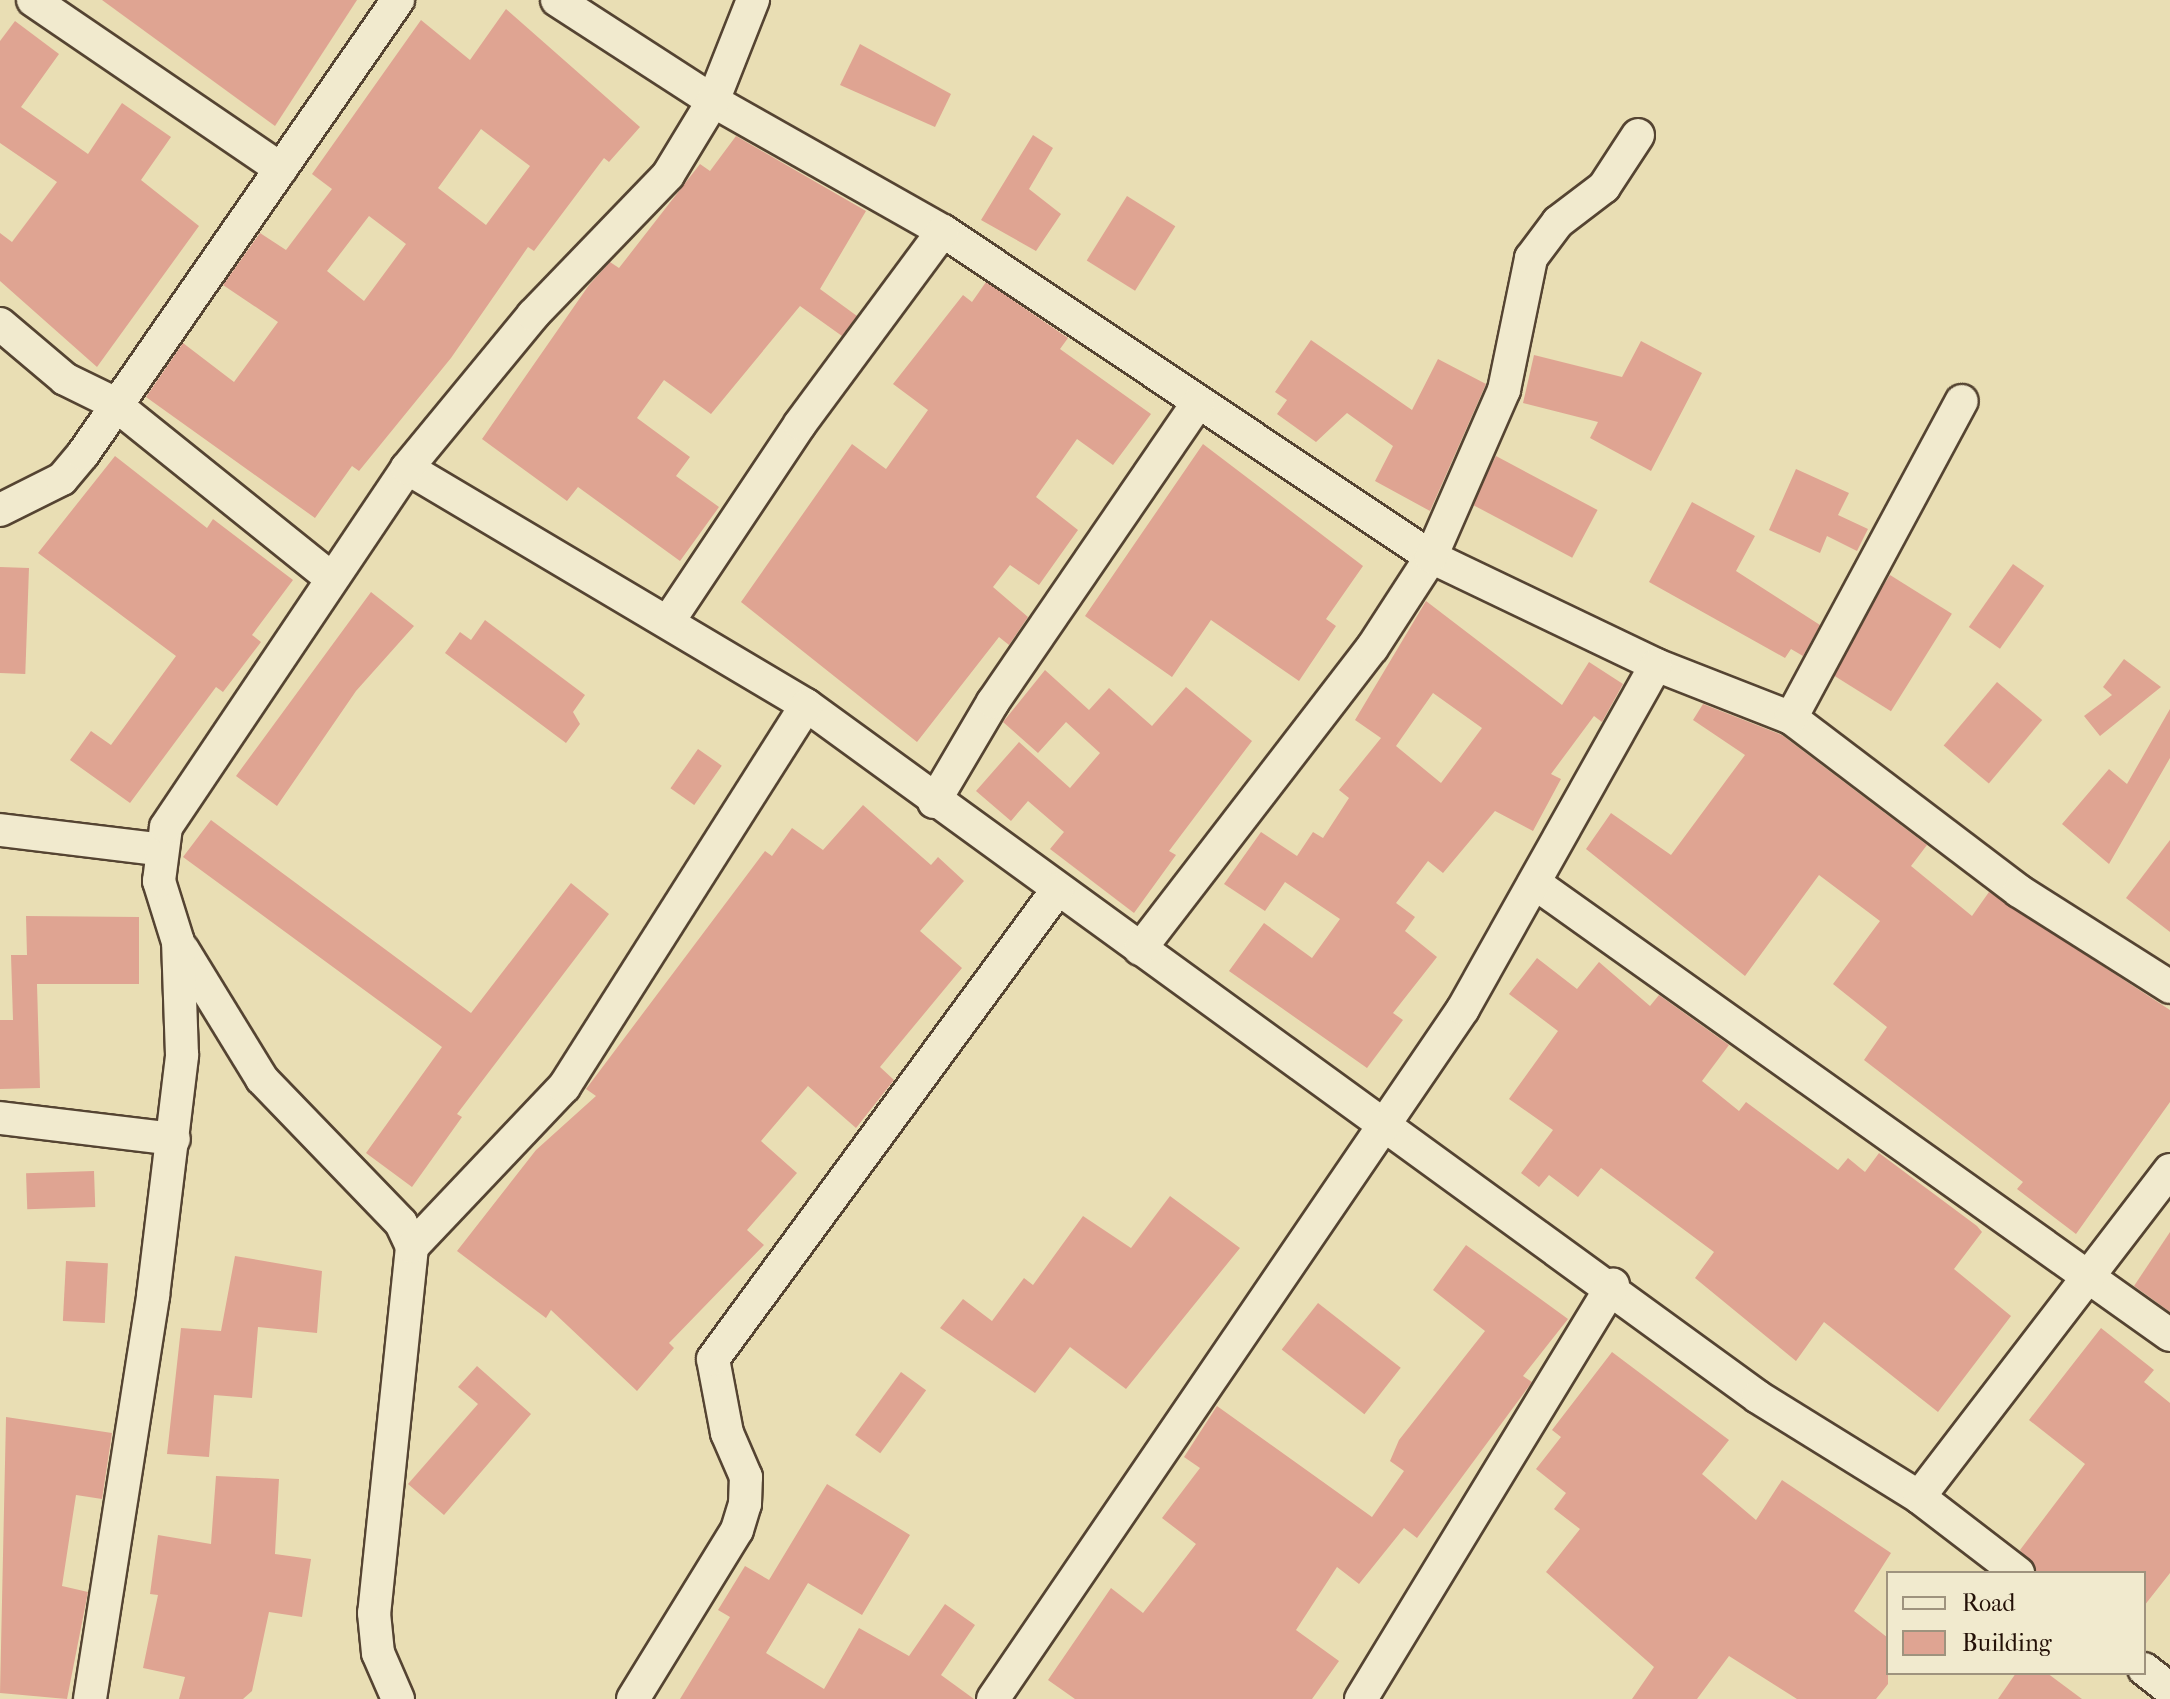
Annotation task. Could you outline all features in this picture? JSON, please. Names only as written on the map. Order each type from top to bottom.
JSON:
[{"type":"street","points":[[33,0],[281,169]]},
{"type":"street","points":[[0,510],[62,479],[112,402],[281,169],[398,0]]},
{"type":"street","points":[[557,0],[713,101],[943,231],[1431,557],[1656,665],[1791,718],[2019,891],[2170,987]]},
{"type":"street","points":[[90,1699],[174,1139],[184,988],[178,942],[159,881],[158,849],[178,804],[407,468],[533,315],[668,175],[713,101],[753,0]]},
{"type":"street","points":[[1140,949],[1372,648],[1431,557],[1504,390],[1531,258],[1558,222],[1604,187],[1638,135]]},
{"type":"street","points":[[670,619],[800,424],[943,231]]},
{"type":"street","points":[[0,324],[65,379],[112,402],[331,578]]},
{"type":"street","points":[[1791,718],[1962,401]]},
{"type":"street","points":[[934,802],[993,702],[1198,403]]},
{"type":"street","points":[[407,468],[670,619],[806,705],[934,802],[1381,1124],[1613,1285],[1758,1397],[1919,1497],[2015,1571]]},
{"type":"street","points":[[1003,1696],[1381,1124],[1463,1009],[1536,884],[1656,665]]},
{"type":"street","points":[[412,1247],[564,1087],[806,705]]},
{"type":"street","points":[[0,830],[158,849]]},
{"type":"street","points":[[1536,884],[2170,1335]]},
{"type":"street","points":[[633,1699],[737,1530],[745,1504],[746,1477],[727,1433],[713,1359],[1058,889]]},
{"type":"street","points":[[178,942],[262,1079],[401,1223],[412,1247],[374,1613],[378,1653],[398,1699]]},
{"type":"street","points":[[0,1118],[174,1139]]},
{"type":"street","points":[[1919,1497],[2170,1170]]},
{"type":"street","points":[[1361,1699],[1613,1285]]},
{"type":"street","points":[[2146,1671],[2170,1689]]},
{"type":"building","points":[[102,0],[357,0],[275,126]]},
{"type":"building","points":[[506,9],[640,127],[609,162],[604,158],[534,251],[528,247],[451,358],[359,471],[352,466],[315,518],[146,397],[183,343],[234,382],[278,322],[223,285],[260,233],[286,250],[332,189],[312,174],[421,20],[470,60]],"holes":[[[481,129],[530,166],[486,225],[438,188]],[[369,216],[406,244],[364,301],[327,271]]]},
{"type":"building","points":[[15,21],[59,54],[21,107],[88,154],[122,103],[171,137],[141,180],[199,226],[97,367],[0,281],[0,233],[12,242],[57,182],[0,143],[0,41]]},
{"type":"building","points":[[860,44],[951,94],[935,127],[840,85]]},
{"type":"building","points":[[1033,135],[1053,148],[1029,189],[1061,214],[1036,251],[981,220]]},
{"type":"building","points":[[736,136],[866,211],[820,289],[857,316],[842,336],[800,306],[711,414],[664,380],[637,418],[690,457],[676,476],[719,507],[680,561],[578,487],[567,501],[482,439],[589,285],[610,262],[619,268],[700,164],[710,171]]},
{"type":"building","points":[[1127,196],[1175,226],[1135,291],[1087,260]]},
{"type":"building","points":[[986,282],[1068,338],[1060,349],[1151,414],[1113,465],[1077,439],[1036,497],[1078,530],[1039,585],[1010,565],[993,587],[1028,617],[1009,645],[999,637],[917,742],[741,602],[852,444],[886,469],[928,410],[893,384],[963,295],[972,302]]},
{"type":"building","points":[[1311,340],[1412,410],[1438,359],[1486,384],[1430,511],[1375,481],[1393,446],[1347,413],[1316,442],[1277,414],[1287,400],[1275,392]]},
{"type":"building","points":[[1641,341],[1702,373],[1651,471],[1590,438],[1598,422],[1523,403],[1534,355],[1622,377]]},
{"type":"building","points":[[1203,444],[1363,566],[1326,619],[1336,626],[1299,681],[1211,620],[1172,677],[1085,616]]},
{"type":"building","points":[[115,456],[207,528],[213,519],[293,580],[252,635],[261,642],[223,692],[216,687],[130,803],[70,760],[91,731],[111,745],[176,656],[38,553]]},
{"type":"building","points":[[1496,456],[1598,510],[1572,558],[1471,504]]},
{"type":"building","points":[[1796,469],[1849,493],[1838,515],[1868,529],[1857,551],[1827,536],[1820,553],[1769,530]]},
{"type":"building","points":[[1692,502],[1755,536],[1736,571],[1820,625],[1803,656],[1791,649],[1785,658],[1649,582]]},
{"type":"building","points":[[2013,564],[2044,586],[2000,649],[1969,627]]},
{"type":"building","points":[[0,567],[29,568],[25,674],[0,673]]},
{"type":"building","points":[[1890,575],[1952,614],[1891,711],[1829,673]]},
{"type":"building","points":[[371,592],[414,626],[356,691],[277,806],[236,776]]},
{"type":"building","points":[[1426,601],[1562,705],[1589,662],[1623,684],[1602,722],[1594,716],[1551,774],[1561,779],[1533,831],[1495,811],[1443,873],[1428,861],[1396,903],[1415,917],[1405,931],[1437,957],[1393,1013],[1403,1020],[1367,1068],[1229,971],[1264,923],[1312,958],[1340,919],[1285,882],[1265,911],[1224,884],[1261,832],[1297,856],[1313,832],[1323,838],[1349,798],[1339,790],[1381,738],[1355,720]],"holes":[[[1433,693],[1482,728],[1441,783],[1396,746]]]},
{"type":"building","points":[[485,620],[585,695],[573,712],[580,724],[566,743],[445,653],[460,632],[471,640]]},
{"type":"building","points":[[2124,659],[2161,687],[2100,736],[2084,716],[2112,695],[2103,687]]},
{"type":"building","points":[[1045,670],[1089,710],[1109,688],[1152,726],[1186,687],[1252,741],[1169,851],[1176,855],[1134,913],[1050,849],[1064,832],[1028,801],[1011,821],[976,791],[1019,742],[1070,788],[1100,753],[1066,722],[1038,753],[1003,722]]},
{"type":"building","points":[[1997,682],[2042,720],[1989,784],[1944,746]]},
{"type":"building","points":[[1703,704],[1782,735],[1927,845],[1911,866],[1972,916],[1989,892],[2170,1010],[2170,1102],[2076,1234],[2017,1189],[2023,1182],[1864,1060],[1887,1027],[1833,984],[1880,921],[1819,875],[1745,976],[1586,849],[1611,813],[1671,855],[1745,755],[1693,720]]},
{"type":"building","points":[[2170,709],[2170,758],[2109,864],[2062,824],[2109,769],[2127,784]]},
{"type":"building","points":[[698,749],[722,766],[694,805],[670,788]]},
{"type":"building","points":[[863,805],[931,865],[938,857],[964,881],[920,931],[962,968],[880,1067],[894,1080],[856,1128],[808,1086],[761,1141],[797,1173],[747,1230],[764,1245],[669,1343],[674,1348],[637,1391],[551,1310],[546,1318],[457,1251],[536,1150],[596,1096],[586,1089],[765,851],[772,856],[792,828],[823,850]]},
{"type":"building","points":[[211,820],[471,1013],[571,883],[609,914],[457,1114],[462,1117],[412,1187],[366,1153],[442,1047],[183,857]]},
{"type":"building","points":[[2170,840],[2170,932],[2126,898]]},
{"type":"building","points":[[26,916],[139,917],[139,984],[37,984],[40,1088],[0,1089],[0,1020],[13,1020],[11,955],[27,955]]},
{"type":"building","points":[[1537,958],[1577,989],[1599,962],[1650,1006],[1659,995],[1729,1045],[1702,1081],[1739,1111],[1746,1102],[1838,1170],[1848,1158],[1865,1172],[1879,1153],[1977,1226],[1982,1232],[1954,1269],[2011,1316],[1938,1412],[1824,1322],[1796,1361],[1695,1278],[1714,1252],[1601,1168],[1578,1197],[1549,1175],[1539,1187],[1521,1173],[1553,1130],[1509,1099],[1558,1031],[1509,994]]},
{"type":"building","points":[[94,1171],[95,1207],[27,1209],[26,1173]]},
{"type":"building","points":[[1170,1196],[1240,1248],[1126,1389],[1070,1347],[1035,1393],[940,1328],[963,1299],[992,1321],[1024,1278],[1033,1285],[1083,1216],[1131,1248]]},
{"type":"building","points":[[2170,1232],[2170,1312],[2134,1286]]},
{"type":"building","points":[[1466,1245],[1568,1319],[1523,1376],[1532,1382],[1417,1538],[1404,1528],[1359,1584],[1337,1567],[1296,1630],[1339,1661],[1312,1699],[1075,1699],[1048,1680],[1111,1588],[1143,1613],[1196,1544],[1162,1518],[1200,1468],[1184,1457],[1217,1406],[1372,1517],[1404,1471],[1390,1461],[1399,1440],[1485,1331],[1433,1290]]},
{"type":"building","points":[[235,1256],[322,1271],[317,1333],[258,1327],[252,1398],[214,1395],[209,1457],[167,1454],[181,1328],[221,1331]]},
{"type":"building","points":[[66,1261],[108,1263],[105,1323],[63,1321]]},
{"type":"building","points":[[1318,1303],[1401,1368],[1364,1414],[1282,1349]]},
{"type":"building","points":[[2101,1328],[2154,1370],[2144,1382],[2170,1403],[2170,1573],[2146,1603],[2146,1571],[2036,1571],[2020,1550],[2085,1464],[2029,1420]]},
{"type":"building","points":[[1612,1352],[1729,1440],[1702,1474],[1756,1520],[1782,1480],[1891,1553],[1854,1611],[1886,1636],[1888,1684],[1876,1699],[1797,1699],[1729,1656],[1697,1699],[1632,1699],[1654,1667],[1546,1572],[1580,1529],[1554,1509],[1566,1493],[1536,1469],[1561,1437],[1552,1430]]},
{"type":"building","points":[[477,1366],[531,1414],[444,1515],[408,1484],[478,1404],[458,1387]]},
{"type":"building","points":[[901,1372],[926,1390],[880,1453],[855,1435]]},
{"type":"building","points":[[6,1417],[112,1433],[102,1499],[76,1495],[62,1586],[88,1592],[67,1699],[0,1693]]},
{"type":"building","points":[[216,1476],[279,1479],[275,1554],[311,1559],[302,1617],[269,1612],[252,1691],[243,1699],[179,1699],[185,1677],[143,1668],[158,1595],[150,1594],[158,1535],[211,1544]]},
{"type":"building","points":[[827,1484],[910,1535],[862,1615],[808,1583],[766,1653],[824,1689],[859,1628],[909,1656],[945,1604],[975,1625],[941,1675],[974,1699],[680,1699],[730,1617],[718,1610],[745,1566],[769,1580]]},
{"type":"building","points":[[2015,1675],[2050,1675],[2082,1699],[1998,1699]]}]
